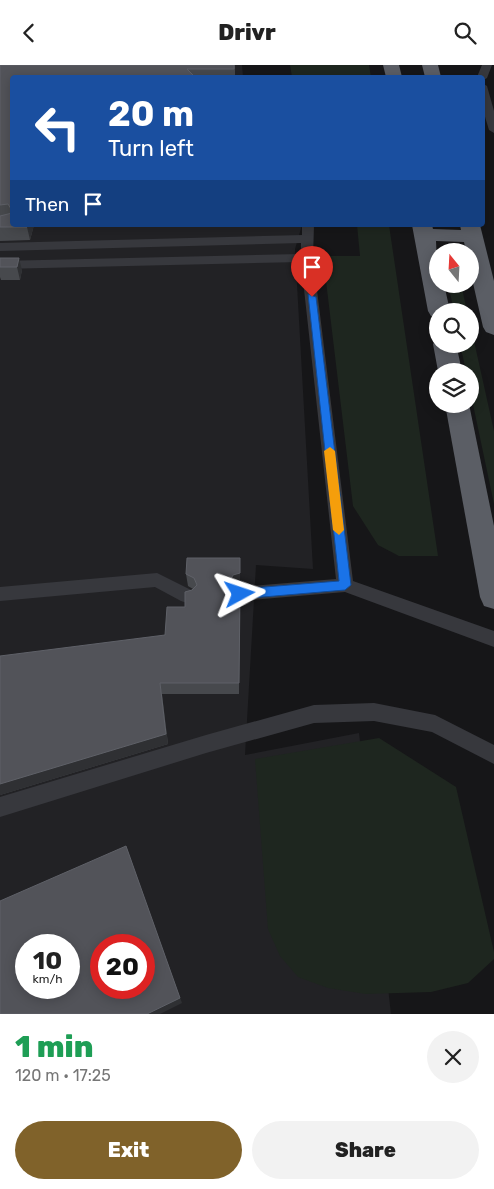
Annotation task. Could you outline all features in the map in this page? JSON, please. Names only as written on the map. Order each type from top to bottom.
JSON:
[{"type":"highway","points":[[437,303],[423,230],[471,231],[494,327]]},
{"type":"highway","points":[[459,413],[494,597]]},
{"type":"lane","points":[[485,92],[491,104],[494,130]]},
{"type":"lane","points":[[308,227],[307,258],[345,585]]},
{"type":"lane","points":[[0,247],[308,239]]},
{"type":"lane","points":[[0,265],[307,258]]},
{"type":"lane","points":[[0,594],[157,580],[187,596]]},
{"type":"lane","points":[[240,594],[345,585],[494,639]]},
{"type":"lane","points":[[0,807],[197,747],[314,714],[374,712],[435,724],[494,755]]},
{"type":"shaded area","points":[[0,65],[242,65],[243,75],[10,75],[10,227],[301,227],[295,249],[313,569],[256,565],[245,755],[359,733],[391,1014],[0,1014]]},
{"type":"shaded area","points":[[290,65],[369,65],[371,75],[292,75]]},
{"type":"shaded area","points":[[357,227],[389,227],[438,556],[399,556],[378,545],[353,506],[323,256],[360,256]]},
{"type":"shaded area","points":[[450,293],[463,293],[465,303],[452,303]]},
{"type":"shaded area","points":[[462,353],[477,353],[479,363],[464,363]]},
{"type":"shaded area","points":[[479,364],[494,431],[494,504],[475,413],[479,413]]},
{"type":"shaded area","points":[[379,738],[456,787],[494,952],[494,959],[468,983],[431,992],[366,994],[328,988],[298,977],[280,956],[268,929],[255,759]]},
{"type":"building","points":[[0,65],[234,65],[234,69],[187,69],[193,75],[10,75],[10,207],[8,204],[0,205]]},
{"type":"building","points":[[10,214],[10,227],[0,227],[0,216]]},
{"type":"building","points":[[0,258],[19,258],[17,267],[0,267]]},
{"type":"building","points":[[187,558],[240,558],[240,573],[233,575],[230,581],[232,587],[240,590],[239,683],[160,683],[166,734],[0,784],[0,656],[165,635],[167,607],[185,607],[185,592],[192,590],[197,585],[194,578],[186,574]]},
{"type":"building","points":[[126,846],[180,998],[147,1014],[0,1014],[0,901]]},
{"type":"slow traffic","points":[[330,451],[339,530]]},
{"type":"route","points":[[240,594],[345,585],[312,297]]}]
